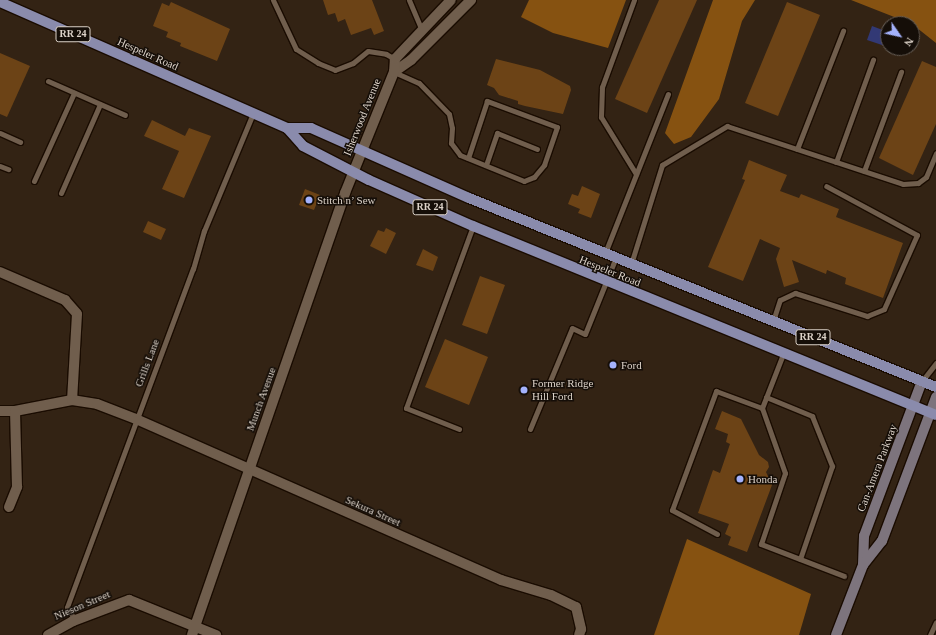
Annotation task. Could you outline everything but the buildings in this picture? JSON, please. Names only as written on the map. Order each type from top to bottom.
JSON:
[{"type":"main road","name":"Hespeler Road","points":[[0,2],[287,128],[311,128],[469,198],[936,387]]},
{"type":"main road","name":"Hespeler Road","points":[[287,128],[303,146],[353,172],[473,226],[606,283],[933,414]]},
{"type":"main road","name":"Can-Amera Parkway","points":[[863,566],[864,536],[922,381]]},
{"type":"main road","name":"Can-Amera Parkway","points":[[836,635],[863,566],[882,541],[933,414],[936,397]]},
{"type":"street","points":[[395,59],[451,0]]},
{"type":"street","name":"Isherwood Avenue","points":[[394,72],[411,60],[471,0]]},
{"type":"street","name":"Isherwood Avenue","points":[[353,172],[394,72],[395,59]]},
{"type":"street","name":"Munch Avenue","points":[[194,631],[353,172]]},
{"type":"street","points":[[0,272],[65,300],[77,314],[72,400],[15,411],[0,411]]},
{"type":"street","name":"Sekura Street","points":[[72,400],[97,404],[136,419],[501,580],[551,595],[576,607],[581,629],[579,635]]},
{"type":"street","points":[[9,507],[17,487],[15,411]]},
{"type":"street","name":"Nieson Street","points":[[48,635],[74,620],[129,600],[194,631],[216,635]]},
{"type":"lane","points":[[273,0],[296,49],[318,63],[336,70],[353,63],[368,51],[386,54],[395,59]]},
{"type":"lane","points":[[409,0],[422,30]]},
{"type":"lane","points":[[634,0],[602,87],[602,117],[636,174]]},
{"type":"lane","points":[[797,149],[843,31]]},
{"type":"lane","points":[[836,162],[873,60]]},
{"type":"lane","points":[[394,72],[419,83],[449,114],[452,128],[450,143],[460,155],[468,158],[486,164],[524,181],[534,177],[544,165],[557,127],[487,101],[468,158]]},
{"type":"lane","points":[[864,171],[901,72]]},
{"type":"lane","points":[[48,81],[125,115]]},
{"type":"lane","points":[[34,181],[74,93]]},
{"type":"lane","points":[[605,253],[668,94]]},
{"type":"lane","points":[[61,193],[100,104]]},
{"type":"lane","name":"Grills Lane","points":[[74,620],[67,607],[193,269],[204,231],[253,113]]},
{"type":"lane","points":[[631,264],[662,165],[727,126],[903,184],[918,183],[926,177],[936,153]]},
{"type":"lane","points":[[0,133],[20,142]]},
{"type":"lane","points":[[486,164],[497,133],[537,148]]},
{"type":"lane","points":[[0,166],[8,169]]},
{"type":"lane","points":[[774,321],[780,300],[795,292],[867,316],[884,309],[917,235],[826,186]]},
{"type":"lane","points":[[459,429],[406,408],[473,226]]},
{"type":"lane","points":[[530,429],[572,328],[585,334],[616,257]]},
{"type":"lane","points":[[783,354],[762,408],[785,473],[761,544],[844,576]]},
{"type":"lane","points":[[922,381],[936,363]]},
{"type":"lane","points":[[717,534],[672,510],[716,391],[762,408]]},
{"type":"lane","points":[[766,397],[812,416],[832,466],[800,559]]},
{"type":"lane","points":[[930,635],[936,622]]},
{"type":"shaded area","points":[[529,0],[626,0],[608,48],[553,33],[521,17]]},
{"type":"shaded area","points":[[713,0],[755,0],[742,21],[719,99],[691,137],[674,144],[665,133]]},
{"type":"shaded area","points":[[851,0],[936,0],[936,43],[920,30],[920,16],[892,16]]},
{"type":"shaded area","points":[[687,539],[811,594],[799,635],[654,635]]},
{"type":"water","points":[[872,26],[880,29],[880,44],[867,40]]},
{"type":"place","name":"Stitch n’ Sew","points":[[309,200]]},
{"type":"place","name":"Ford","points":[[613,365]]},
{"type":"place","name":"Former Ridge Hill Ford","points":[[524,390]]},
{"type":"place","name":"Honda","points":[[740,479]]}]
